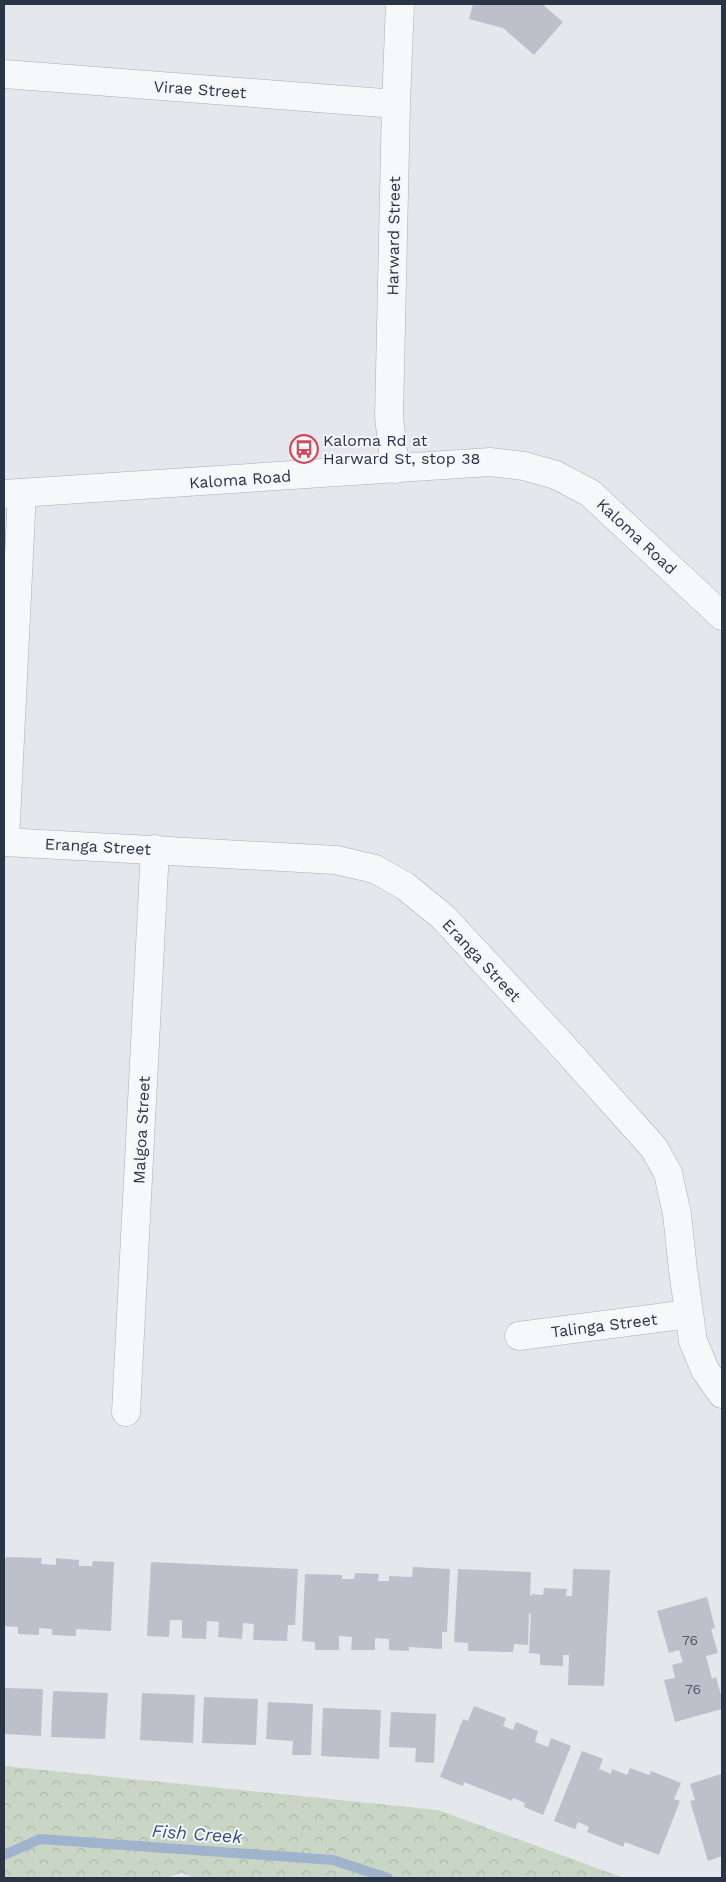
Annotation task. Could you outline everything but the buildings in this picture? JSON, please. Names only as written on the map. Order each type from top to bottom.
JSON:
[{"type":"street","name":"Harward Street","points":[[395,469],[389,417],[400,4]]},
{"type":"street","name":"Virae Street","points":[[4,74],[396,104]]},
{"type":"street","name":"Kaloma Road","points":[[13,493],[490,462],[524,466],[556,475],[590,493],[722,616]]},
{"type":"street","points":[[5,842],[13,493]]},
{"type":"street","name":"Eranga Street","points":[[5,842],[336,860],[375,869],[405,886],[444,917],[654,1148],[668,1172],[677,1214],[694,1341],[705,1370],[722,1394]]},
{"type":"street","name":"Malgoa Street","points":[[126,1412],[155,849]]},
{"type":"street","name":"Talinga Street","points":[[519,1336],[689,1314]]},
{"type":"green space","points":[[4,1766],[438,1810],[624,1878],[195,1878],[181,1873],[166,1878],[4,1878]]},
{"type":"waterway","name":"Fish Creek","points":[[4,1855],[40,1839],[333,1860],[388,1878]]},
{"type":"place","name":"Kaloma Rd at Harward St, stop 38","points":[[304,449]]}]
